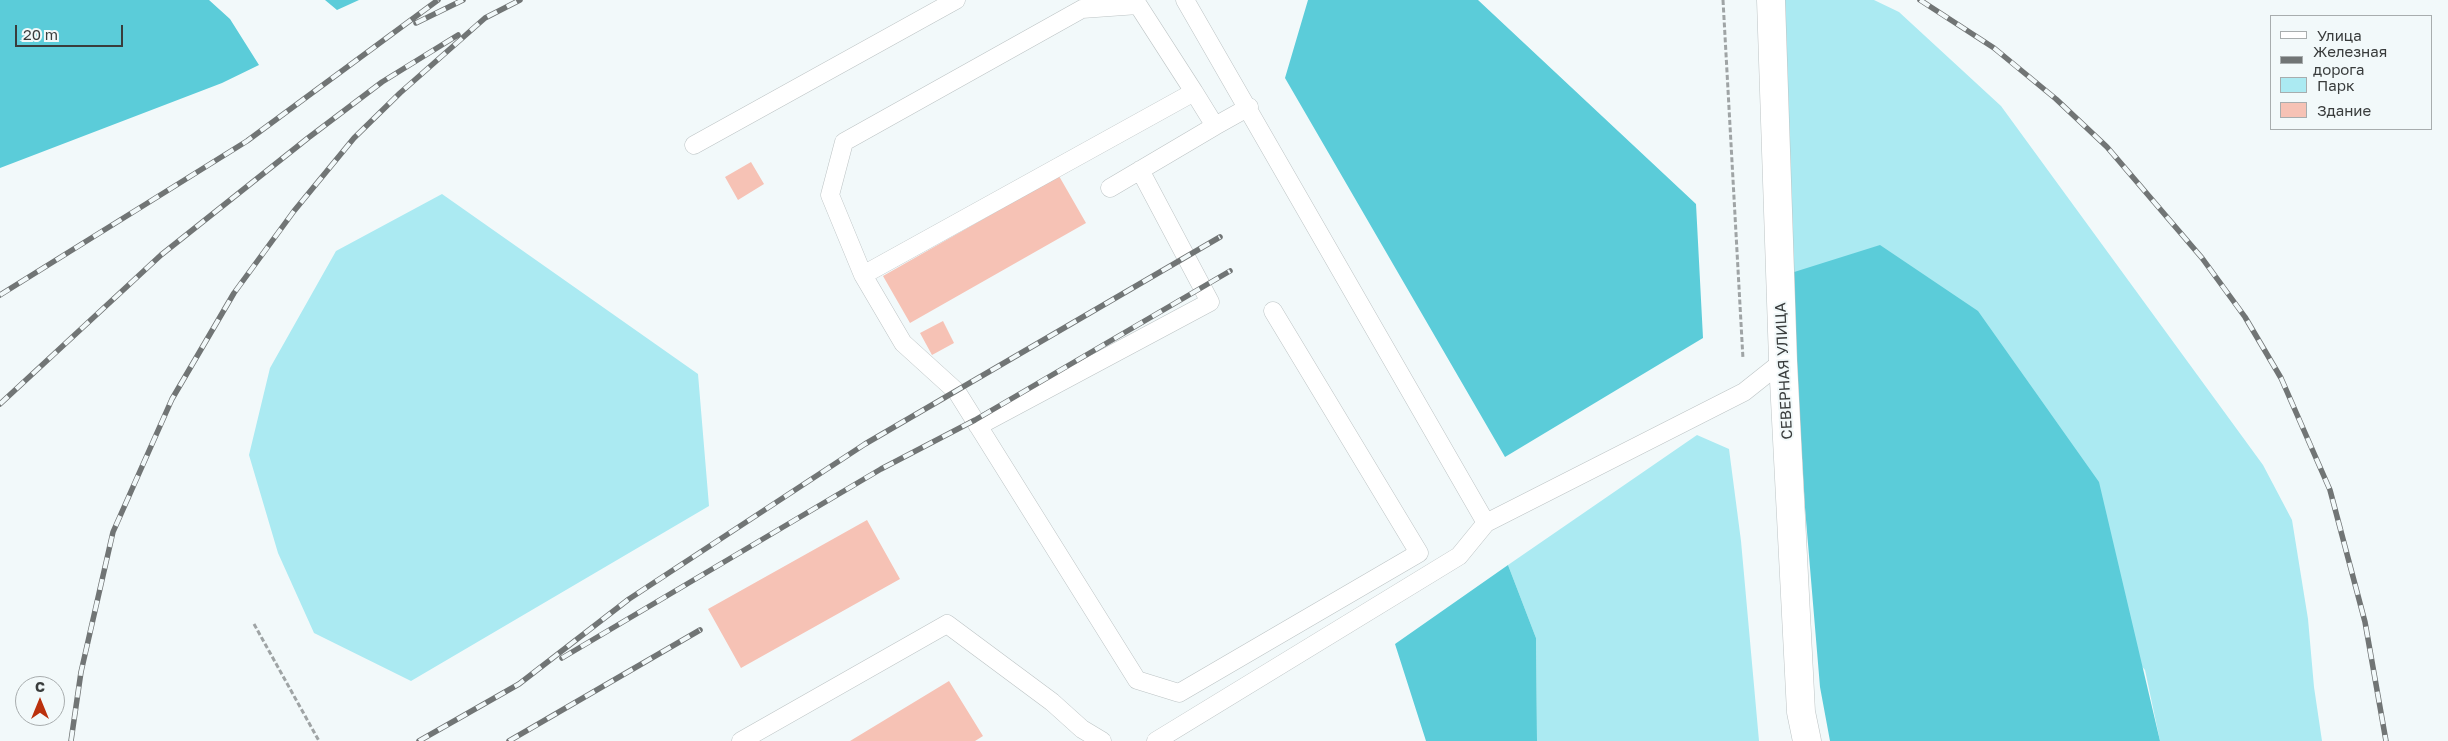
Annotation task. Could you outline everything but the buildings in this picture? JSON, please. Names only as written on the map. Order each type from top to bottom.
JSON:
[{"type":"street","name":"СЕВЕРНАЯ УЛИЦА","points":[[1771,0],[1783,360],[1801,712],[1807,741]]},
{"type":"lane","points":[[694,145],[956,0]]},
{"type":"lane","points":[[1185,0],[1249,107],[1486,523]]},
{"type":"lane","points":[[1215,126],[1138,5],[1082,9],[844,142],[830,195],[862,275],[903,343],[957,392],[1136,680],[1179,693],[1419,553],[1273,311]]},
{"type":"lane","points":[[862,275],[1194,92]]},
{"type":"lane","points":[[1110,188],[1249,107]]},
{"type":"lane","points":[[978,426],[1210,302],[1140,170]]},
{"type":"lane","points":[[1156,741],[1460,556],[1486,523],[1744,392],[1783,360]]},
{"type":"lane","points":[[741,741],[947,624],[1052,702],[1082,729],[1102,741]]},
{"type":"path","points":[[254,624],[318,741]]},
{"type":"green space","points":[[1783,0],[1874,0],[1899,12],[2001,106],[2263,465],[2292,520],[2308,619],[2314,687],[2322,741],[2160,741],[2145,670],[1791,273]]},
{"type":"green space","points":[[442,194],[698,374],[709,506],[411,681],[314,633],[278,553],[249,455],[270,368],[336,251]]},
{"type":"green space","points":[[1697,435],[1729,449],[1741,541],[1759,741],[1537,741],[1536,638],[1508,565]]},
{"type":"shaded area","points":[[0,0],[209,0],[230,19],[259,65],[222,83],[0,168]]},
{"type":"shaded area","points":[[325,0],[359,0],[337,10]]},
{"type":"shaded area","points":[[1308,0],[1478,0],[1696,204],[1703,338],[1505,457],[1285,78]]},
{"type":"shaded area","points":[[1880,245],[1978,311],[2099,482],[2160,741],[1830,741],[1820,687],[1805,508],[1791,273]]},
{"type":"shaded area","points":[[1508,565],[1536,638],[1537,741],[1426,741],[1395,644]]},
{"type":"railway","points":[[0,295],[247,141],[438,0]]},
{"type":"railway","points":[[416,23],[463,0]]},
{"type":"railway","points":[[71,741],[81,672],[113,532],[172,399],[234,293],[294,211],[354,138],[400,93],[485,18],[520,0]]},
{"type":"railway","points":[[1920,0],[1994,48],[2056,99],[2107,147],[2202,258],[2245,317],[2281,378],[2330,490],[2365,622],[2386,741]]},
{"type":"railway","points":[[0,404],[161,255],[308,138],[382,82],[458,35]]},
{"type":"railway","points":[[419,741],[519,684],[629,599],[865,444],[1220,237]]},
{"type":"railway","points":[[562,658],[881,469],[975,420],[1230,271]]},
{"type":"railway","points":[[509,741],[700,630]]}]
